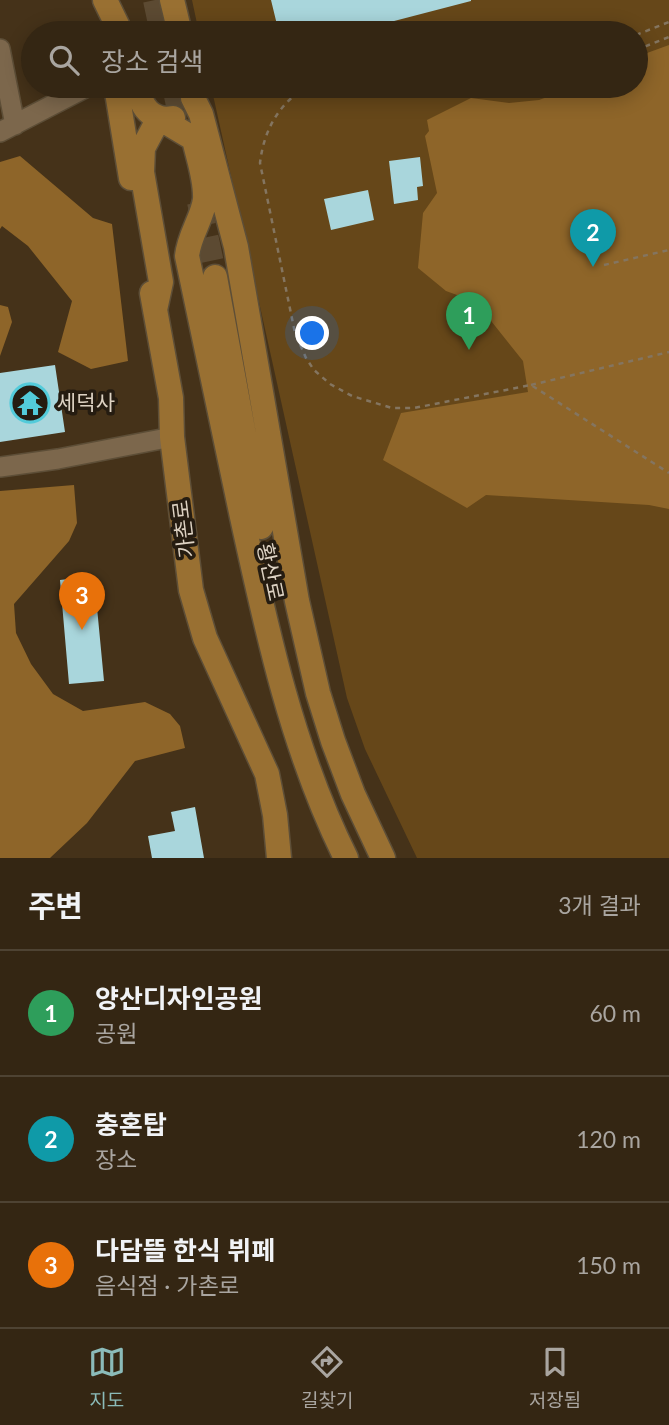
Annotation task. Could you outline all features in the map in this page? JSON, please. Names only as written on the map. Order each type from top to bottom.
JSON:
[{"type":"main road","points":[[103,0],[106,21]]},
{"type":"main road","points":[[103,0],[114,21]]},
{"type":"main road","points":[[173,0],[177,21]]},
{"type":"main road","name":"가촌로","points":[[118,98],[171,398],[191,590],[205,638],[267,774],[275,815],[279,858]]},
{"type":"main road","points":[[141,98],[145,108],[194,139],[203,176],[205,201],[187,256],[264,619],[296,729],[328,823],[346,858]]},
{"type":"main road","points":[[159,118],[176,117],[190,106],[191,98]]},
{"type":"main road","points":[[194,98],[236,247],[297,601],[318,693],[332,741],[383,858]]},
{"type":"main road","points":[[155,310],[161,282],[142,172],[143,148],[159,118]]},
{"type":"main road","points":[[188,248],[204,236],[215,237],[236,247]]},
{"type":"main road","name":"황산로","points":[[215,276],[262,536],[286,646],[306,720],[325,775],[361,858]]},
{"type":"street","points":[[0,49],[8,128],[66,98]]},
{"type":"street","points":[[0,467],[173,437]]},
{"type":"path","points":[[648,31],[669,22]]},
{"type":"path","points":[[648,45],[669,37]]},
{"type":"path","points":[[289,98],[274,116],[262,147],[260,163],[295,333],[314,370],[330,384],[352,396],[392,408],[414,408],[531,385],[669,352]]},
{"type":"path","points":[[604,265],[669,250]]},
{"type":"path","points":[[531,385],[669,473]]},
{"type":"shaded area","points":[[192,0],[669,0],[669,858],[417,858],[365,749],[347,698],[214,98],[648,98],[648,21],[196,21]]},
{"type":"shaded area","points":[[669,45],[669,509],[649,505],[486,495],[467,508],[383,460],[401,413],[528,392],[523,361],[476,302],[446,291],[418,268],[423,213],[437,193],[425,136],[429,131],[427,120],[471,98],[509,103],[544,98],[648,98],[648,53]]},
{"type":"shaded area","points":[[20,156],[93,218],[112,224],[128,361],[91,369],[58,352],[72,301],[28,246],[2,226],[0,229],[0,162]]},
{"type":"shaded area","points":[[0,305],[8,307],[12,322],[0,356]]},
{"type":"shaded area","points":[[74,485],[77,523],[69,541],[14,604],[16,633],[31,664],[53,694],[83,711],[145,702],[170,714],[180,726],[185,748],[135,761],[87,823],[50,858],[0,858],[0,491]]},
{"type":"building","points":[[271,0],[471,0],[394,21],[276,21]]},
{"type":"building","points":[[420,157],[423,186],[417,187],[418,200],[394,204],[389,161]]},
{"type":"building","points":[[368,190],[374,220],[331,230],[324,199]]},
{"type":"building","name":"세덕사","points":[[55,365],[65,432],[0,442],[0,373]]},
{"type":"building","points":[[94,576],[104,681],[69,684],[60,580]]},
{"type":"building","points":[[195,807],[204,858],[152,858],[148,836],[175,831],[171,812]]},
{"type":"tunnel","points":[[155,0],[159,21]]},
{"type":"tunnel","points":[[176,98],[185,139]]},
{"type":"tunnel","points":[[199,202],[215,277]]},
{"type":"place","name":"충혼탑","points":[[593,267]]},
{"type":"place","name":"양산디자인공원","points":[[469,350]]},
{"type":"place","name":"세덕사","points":[[30,403]]},
{"type":"place","name":"다담뜰 한식 뷔페","points":[[82,630]]}]
